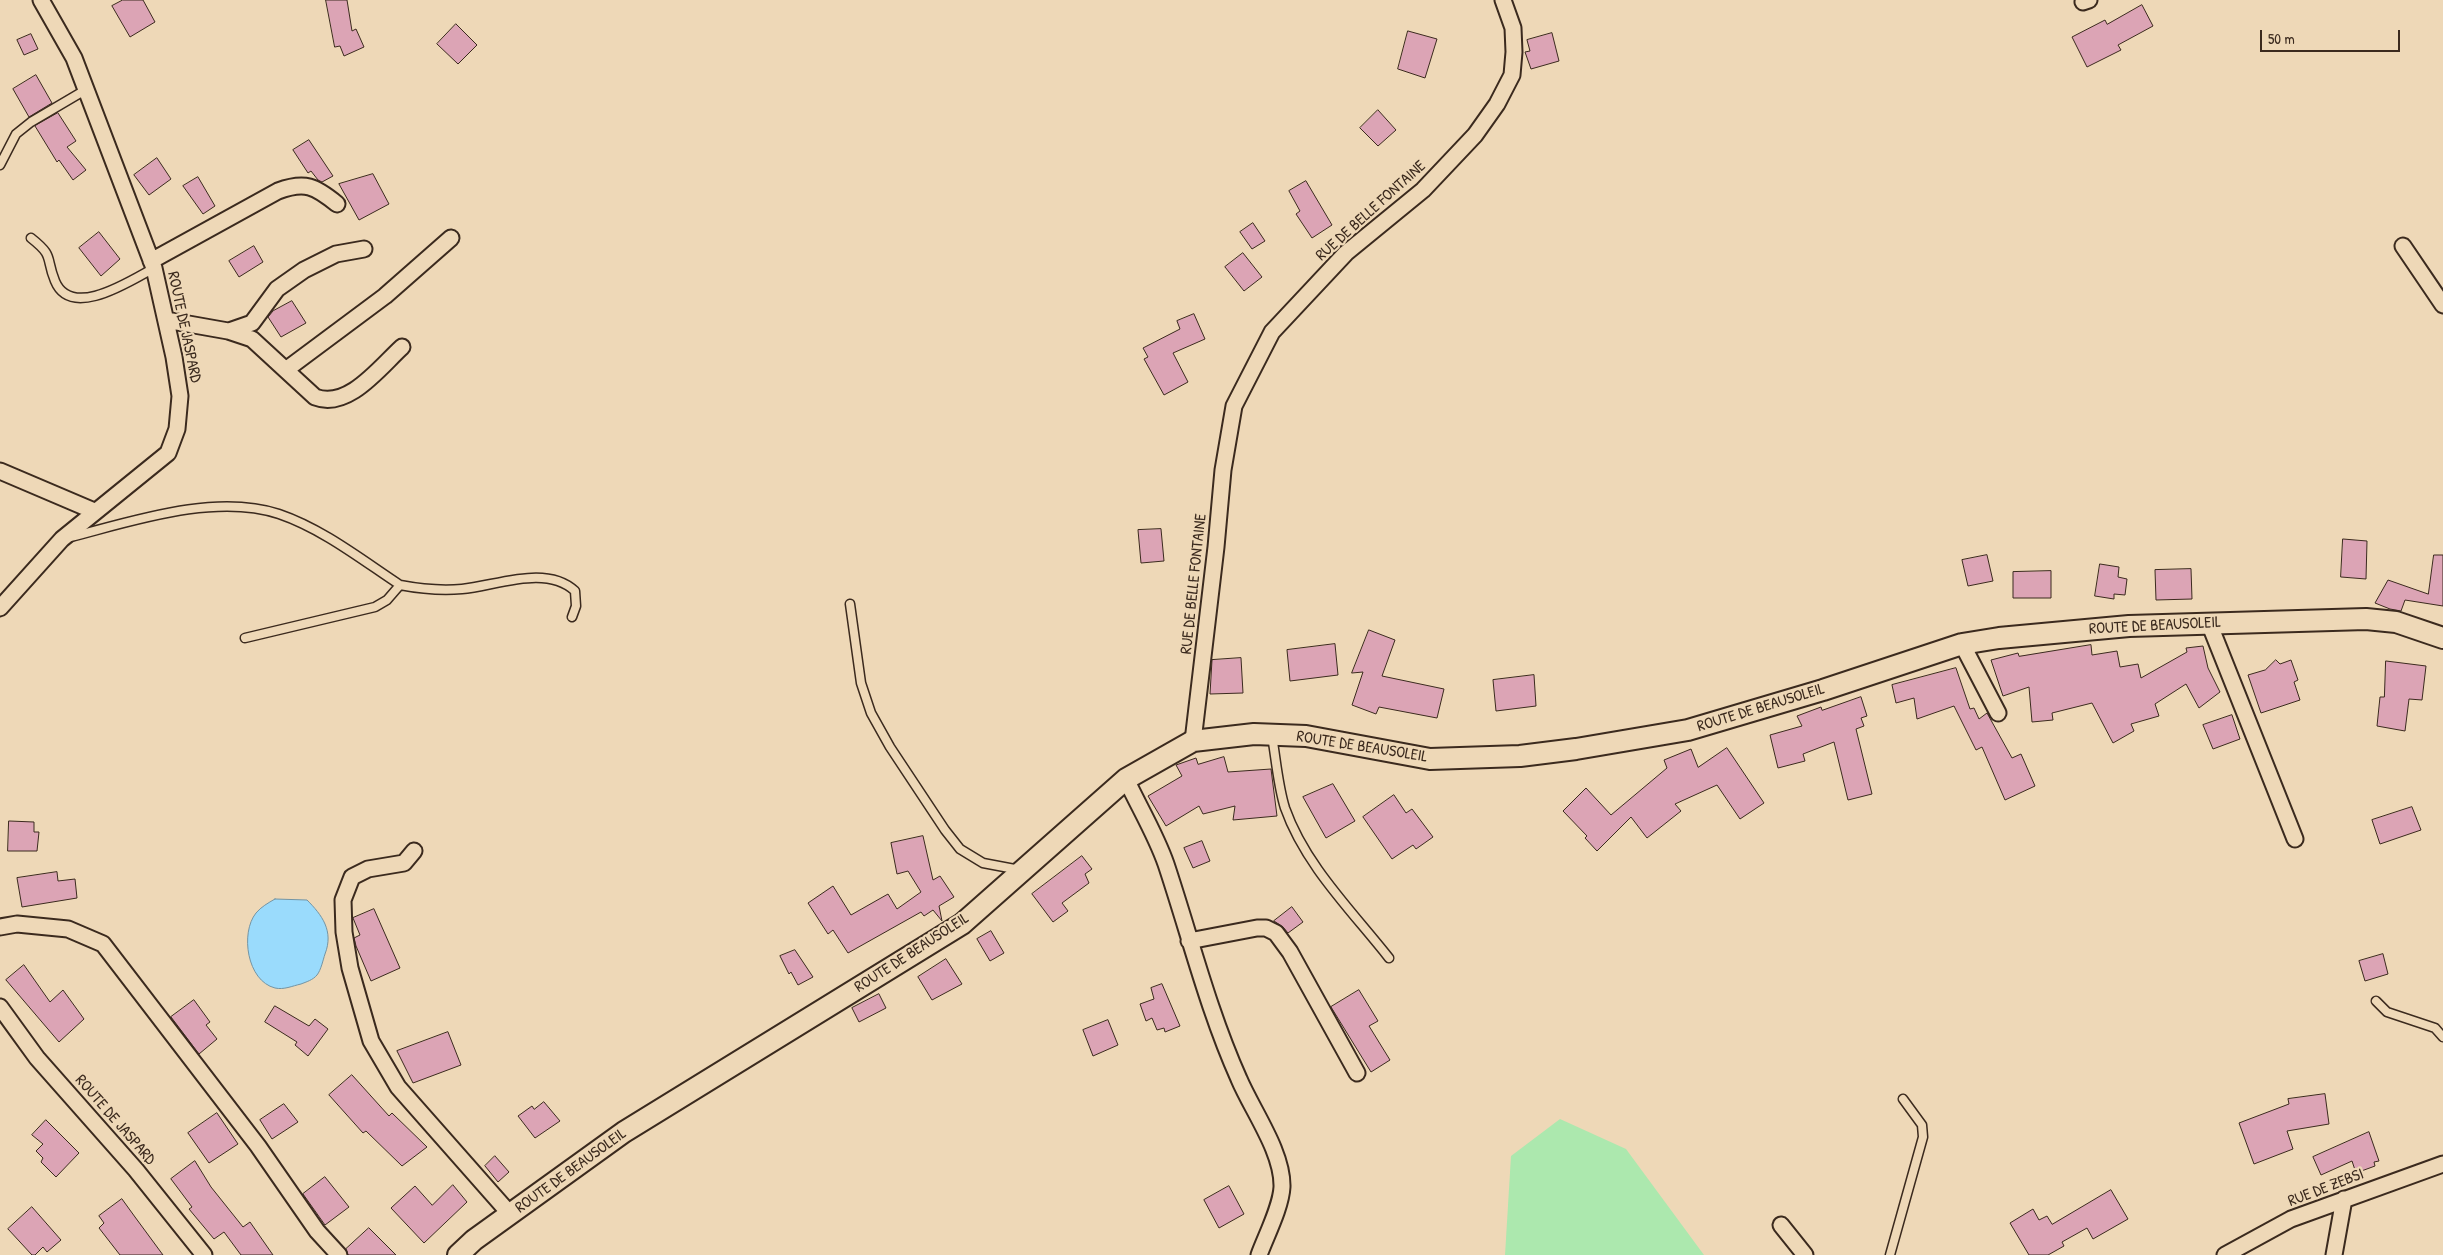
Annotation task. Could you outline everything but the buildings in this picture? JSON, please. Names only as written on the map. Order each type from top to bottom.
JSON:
[{"type":"street","name":"ROUTE DE JASPARD","points":[[0,608],[62,539],[94,511],[168,453],[178,429],[180,396],[166,320],[152,265],[87,89],[74,58],[41,0]]},
{"type":"street","name":"RUE DE BELLE FONTAINE","points":[[1192,741],[1216,547],[1223,470],[1234,406],[1272,332],[1346,253],[1424,190],[1475,135],[1497,104],[1512,76],[1514,52],[1513,28],[1503,0]]},
{"type":"street","points":[[152,265],[278,191],[292,186],[303,185],[320,190],[337,204]]},
{"type":"street","points":[[287,368],[385,296],[451,238]]},
{"type":"street","points":[[2403,246],[2443,305]]},
{"type":"street","points":[[228,331],[252,323],[277,289],[304,270],[336,254],[364,249]]},
{"type":"street","points":[[166,320],[228,331],[252,339],[287,368],[294,378],[315,397],[335,400],[351,394],[402,347]]},
{"type":"street","points":[[0,471],[94,511]]},
{"type":"street","name":"ROUTE DE BEAUSOLEIL","points":[[458,1255],[510,1214],[624,1132],[962,924],[1126,779],[1192,741],[1254,734],[1272,734],[1306,736],[1430,759],[1520,756],[1576,749],[1688,730],[1823,690],[1962,644],[1999,638],[2129,626],[2366,619],[2396,622],[2443,638]]},
{"type":"street","points":[[2209,623],[2294,839]]},
{"type":"street","points":[[1962,644],[1998,713]]},
{"type":"street","points":[[1126,779],[1165,863],[1189,941],[1238,1079],[1270,1142],[1280,1171],[1282,1187],[1259,1255]]},
{"type":"street","points":[[414,850],[404,863],[368,869],[352,877],[343,900],[344,932],[350,968],[371,1041],[398,1087],[510,1214]]},
{"type":"street","points":[[0,927],[17,924],[68,929],[103,944],[258,1146],[317,1231],[339,1255]]},
{"type":"street","points":[[1189,941],[1257,928],[1266,928],[1276,933],[1290,952],[1357,1073]]},
{"type":"street","name":"ROUTE DE JASPARD","points":[[0,1007],[37,1058],[136,1170],[204,1255]]},
{"type":"street","name":"RUE DE ZEBSI","points":[[2225,1255],[2291,1219],[2443,1164]]},
{"type":"street","points":[[2334,1255],[2344,1200]]},
{"type":"street","points":[[1781,1225],[1805,1255]]},
{"type":"lane","points":[[0,165],[16,134],[31,122],[87,89]]},
{"type":"lane","points":[[31,238],[48,254],[58,287],[64,293],[74,296],[89,297],[104,294],[152,265]]},
{"type":"lane","points":[[62,539],[165,513],[211,508],[242,508],[278,514],[312,529],[400,586],[439,590],[462,589],[536,577],[563,582],[575,591],[576,606],[572,617]]},
{"type":"lane","points":[[245,638],[374,607],[387,600],[400,586]]},
{"type":"lane","points":[[850,604],[861,683],[871,713],[945,830],[960,849],[983,863],[1024,871]]},
{"type":"lane","points":[[1272,734],[1284,806],[1295,832],[1312,862],[1389,958]]},
{"type":"lane","points":[[2376,1002],[2387,1012],[2435,1028],[2443,1037]]},
{"type":"lane","points":[[1890,1255],[1923,1136],[1922,1125],[1903,1099]]},
{"type":"green space","points":[[1560,1119],[1626,1149],[1704,1255],[1505,1255],[1511,1156]]},
{"type":"water","points":[[275,899],[307,900],[322,918],[328,938],[323,962],[317,975],[301,984],[282,988],[275,988],[265,984],[258,976],[252,966],[248,944],[248,932],[256,913]]}]
